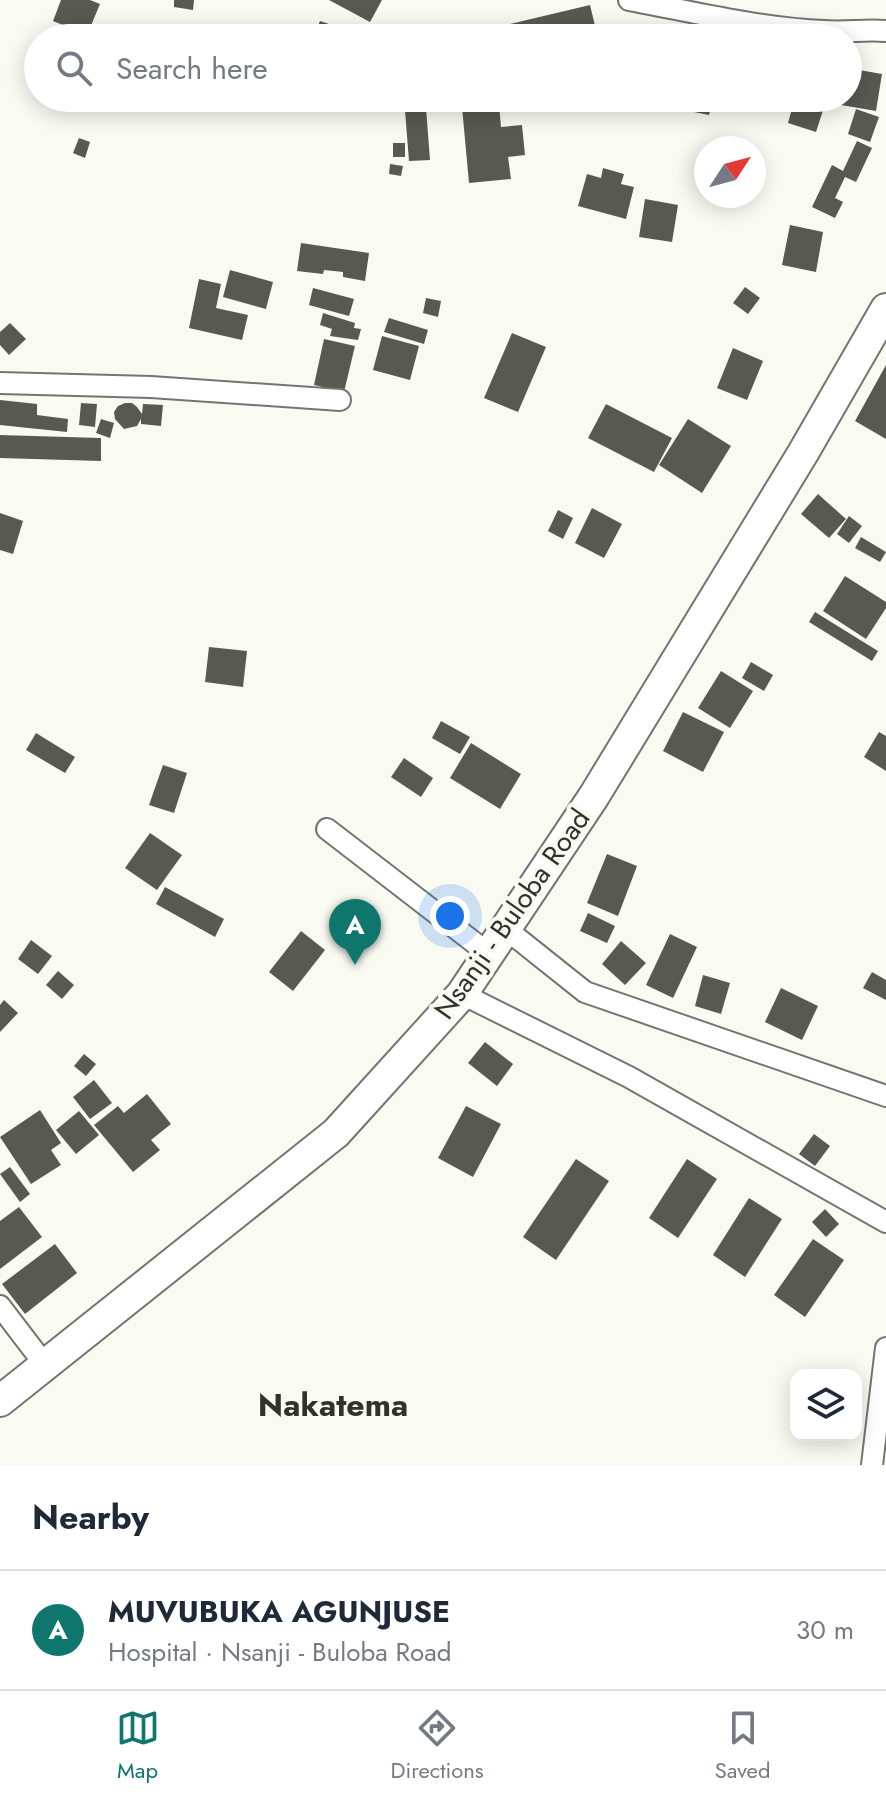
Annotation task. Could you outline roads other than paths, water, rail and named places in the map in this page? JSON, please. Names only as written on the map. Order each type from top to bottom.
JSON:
[{"type":"main road","name":"Nsanji - Buloba Road","points":[[0,1401],[336,1133],[462,994],[594,796],[735,566],[886,309]]},
{"type":"street","points":[[629,0],[761,24]]},
{"type":"street","points":[[862,29],[886,31]]},
{"type":"street","points":[[0,383],[151,387],[340,400]]},
{"type":"street","points":[[327,829],[489,954]]},
{"type":"street","points":[[506,929],[585,992],[886,1096]]},
{"type":"street","points":[[462,994],[629,1077],[886,1222]]},
{"type":"street","points":[[0,1306],[45,1365]]},
{"type":"street","points":[[872,1465],[886,1348]]},
{"type":"place","name":"MUVUBUKA AGUNJUSE","points":[[355,965]]},
{"type":"district","name":"Nakatema","points":[[333,1405]]}]
